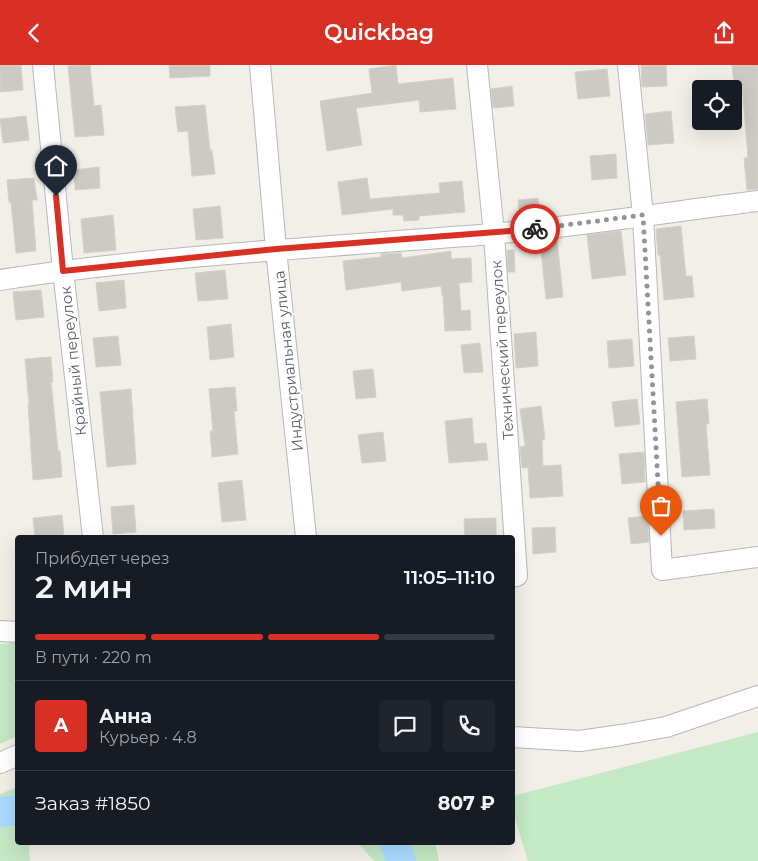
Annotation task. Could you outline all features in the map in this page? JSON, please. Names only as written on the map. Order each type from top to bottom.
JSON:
[{"type":"street","name":"Крайный переулок","points":[[43,65],[63,271],[93,535]]},
{"type":"street","name":"Индустриальная улица","points":[[260,65],[276,249],[306,535]]},
{"type":"street","name":"Технический переулок","points":[[477,65],[494,233],[512,535]]},
{"type":"street","points":[[628,65],[643,215],[662,570],[758,557]]},
{"type":"street","points":[[0,280],[63,271],[276,249],[494,233],[758,201]]},
{"type":"street","points":[[0,631],[15,632]]},
{"type":"street","points":[[515,737],[580,741],[621,735],[666,727],[758,696]]},
{"type":"street","points":[[0,763],[15,756]]},
{"type":"green space","points":[[15,643],[15,737],[0,744],[0,644]]},
{"type":"green space","points":[[758,732],[758,861],[528,861],[515,819],[515,795]]},
{"type":"green space","points":[[15,788],[15,845],[30,845],[30,861],[0,861],[0,794]]},
{"type":"green space","points":[[360,845],[435,845],[439,861],[374,861]]},
{"type":"building","points":[[0,65],[21,65],[23,90],[0,92]]},
{"type":"building","points":[[90,65],[94,106],[101,105],[104,135],[75,137],[68,66]]},
{"type":"building","points":[[169,65],[210,65],[210,76],[170,78]]},
{"type":"building","points":[[396,65],[398,84],[453,78],[456,109],[420,112],[419,100],[356,108],[362,145],[327,151],[320,101],[372,93],[369,69]]},
{"type":"building","points":[[641,65],[666,65],[667,86],[642,87]]},
{"type":"building","points":[[732,65],[758,65],[758,189],[747,190],[744,158],[748,158],[742,80],[734,80]]},
{"type":"building","points":[[607,69],[610,96],[578,99],[575,72]]},
{"type":"building","points":[[512,86],[514,106],[493,108],[491,89]]},
{"type":"building","points":[[205,105],[210,150],[212,150],[215,174],[192,176],[188,131],[178,132],[175,107]]},
{"type":"building","points":[[671,111],[674,143],[648,145],[645,114]]},
{"type":"building","points":[[26,116],[29,140],[3,143],[0,119]]},
{"type":"building","points":[[616,154],[617,178],[592,180],[590,156]]},
{"type":"building","points":[[99,167],[100,188],[75,190],[74,170]]},
{"type":"building","points":[[34,178],[37,200],[32,200],[36,251],[16,253],[7,180]]},
{"type":"building","points":[[367,178],[370,199],[440,193],[439,183],[462,181],[465,212],[419,216],[419,220],[404,221],[403,215],[393,215],[393,209],[342,215],[338,182]]},
{"type":"building","points":[[538,198],[539,217],[520,219],[518,200]]},
{"type":"building","points":[[220,206],[223,238],[196,240],[193,209]]},
{"type":"building","points":[[113,215],[116,250],[84,253],[81,219]]},
{"type":"building","points":[[681,226],[686,276],[692,276],[694,297],[664,300],[656,229]]},
{"type":"building","points":[[621,231],[626,275],[592,279],[587,235]]},
{"type":"building","points":[[557,239],[563,297],[546,299],[540,241]]},
{"type":"building","points":[[507,250],[514,250],[515,272],[508,272]]},
{"type":"building","points":[[451,251],[451,259],[471,258],[472,282],[459,283],[461,311],[470,310],[471,330],[445,331],[441,286],[402,291],[401,282],[346,290],[343,261],[381,257],[381,254],[401,253],[402,258]]},
{"type":"building","points":[[225,270],[228,299],[198,301],[195,273]]},
{"type":"building","points":[[124,280],[126,308],[99,311],[96,283]]},
{"type":"building","points":[[41,290],[44,317],[16,320],[13,292]]},
{"type":"building","points":[[231,324],[234,357],[210,360],[207,327]]},
{"type":"building","points":[[536,332],[538,366],[516,368],[514,334]]},
{"type":"building","points":[[118,336],[121,365],[96,367],[93,338]]},
{"type":"building","points":[[694,336],[696,359],[670,361],[668,338]]},
{"type":"building","points":[[632,339],[634,366],[609,368],[607,341]]},
{"type":"building","points":[[480,343],[483,372],[464,373],[461,345]]},
{"type":"building","points":[[51,357],[53,382],[51,382],[62,477],[33,480],[25,359]]},
{"type":"building","points":[[373,369],[376,397],[356,399],[353,371]]},
{"type":"building","points":[[235,387],[237,411],[234,411],[238,454],[212,457],[210,431],[213,431],[209,389]]},
{"type":"building","points":[[131,389],[136,464],[107,467],[100,392]]},
{"type":"building","points":[[637,399],[640,424],[615,427],[612,402]]},
{"type":"building","points":[[707,399],[709,424],[706,424],[710,475],[682,477],[676,402]]},
{"type":"building","points":[[541,406],[545,439],[542,440],[543,466],[561,465],[563,496],[530,498],[528,467],[522,468],[520,447],[525,446],[520,409]]},
{"type":"building","points":[[472,418],[474,444],[486,443],[488,460],[449,463],[445,421]]},
{"type":"building","points":[[383,432],[386,461],[362,463],[358,435]]},
{"type":"building","points":[[644,452],[645,482],[622,484],[619,454]]},
{"type":"building","points":[[242,480],[246,520],[222,522],[218,483]]},
{"type":"building","points":[[134,505],[136,532],[113,534],[111,507]]},
{"type":"building","points":[[714,509],[715,528],[684,530],[683,511]]},
{"type":"building","points":[[62,515],[64,535],[35,535],[33,518]]},
{"type":"building","points":[[647,516],[649,542],[631,544],[628,518]]},
{"type":"building","points":[[496,518],[496,535],[465,535],[464,519]]},
{"type":"building","points":[[555,527],[556,552],[533,554],[532,528]]},
{"type":"waterway","points":[[0,812],[15,810]]},
{"type":"waterway","points":[[396,845],[401,861]]},
{"type":"way so far","points":[[535,229],[643,215],[661,536]]},
{"type":"route","points":[[56,196],[63,271],[276,249],[535,229]]}]
